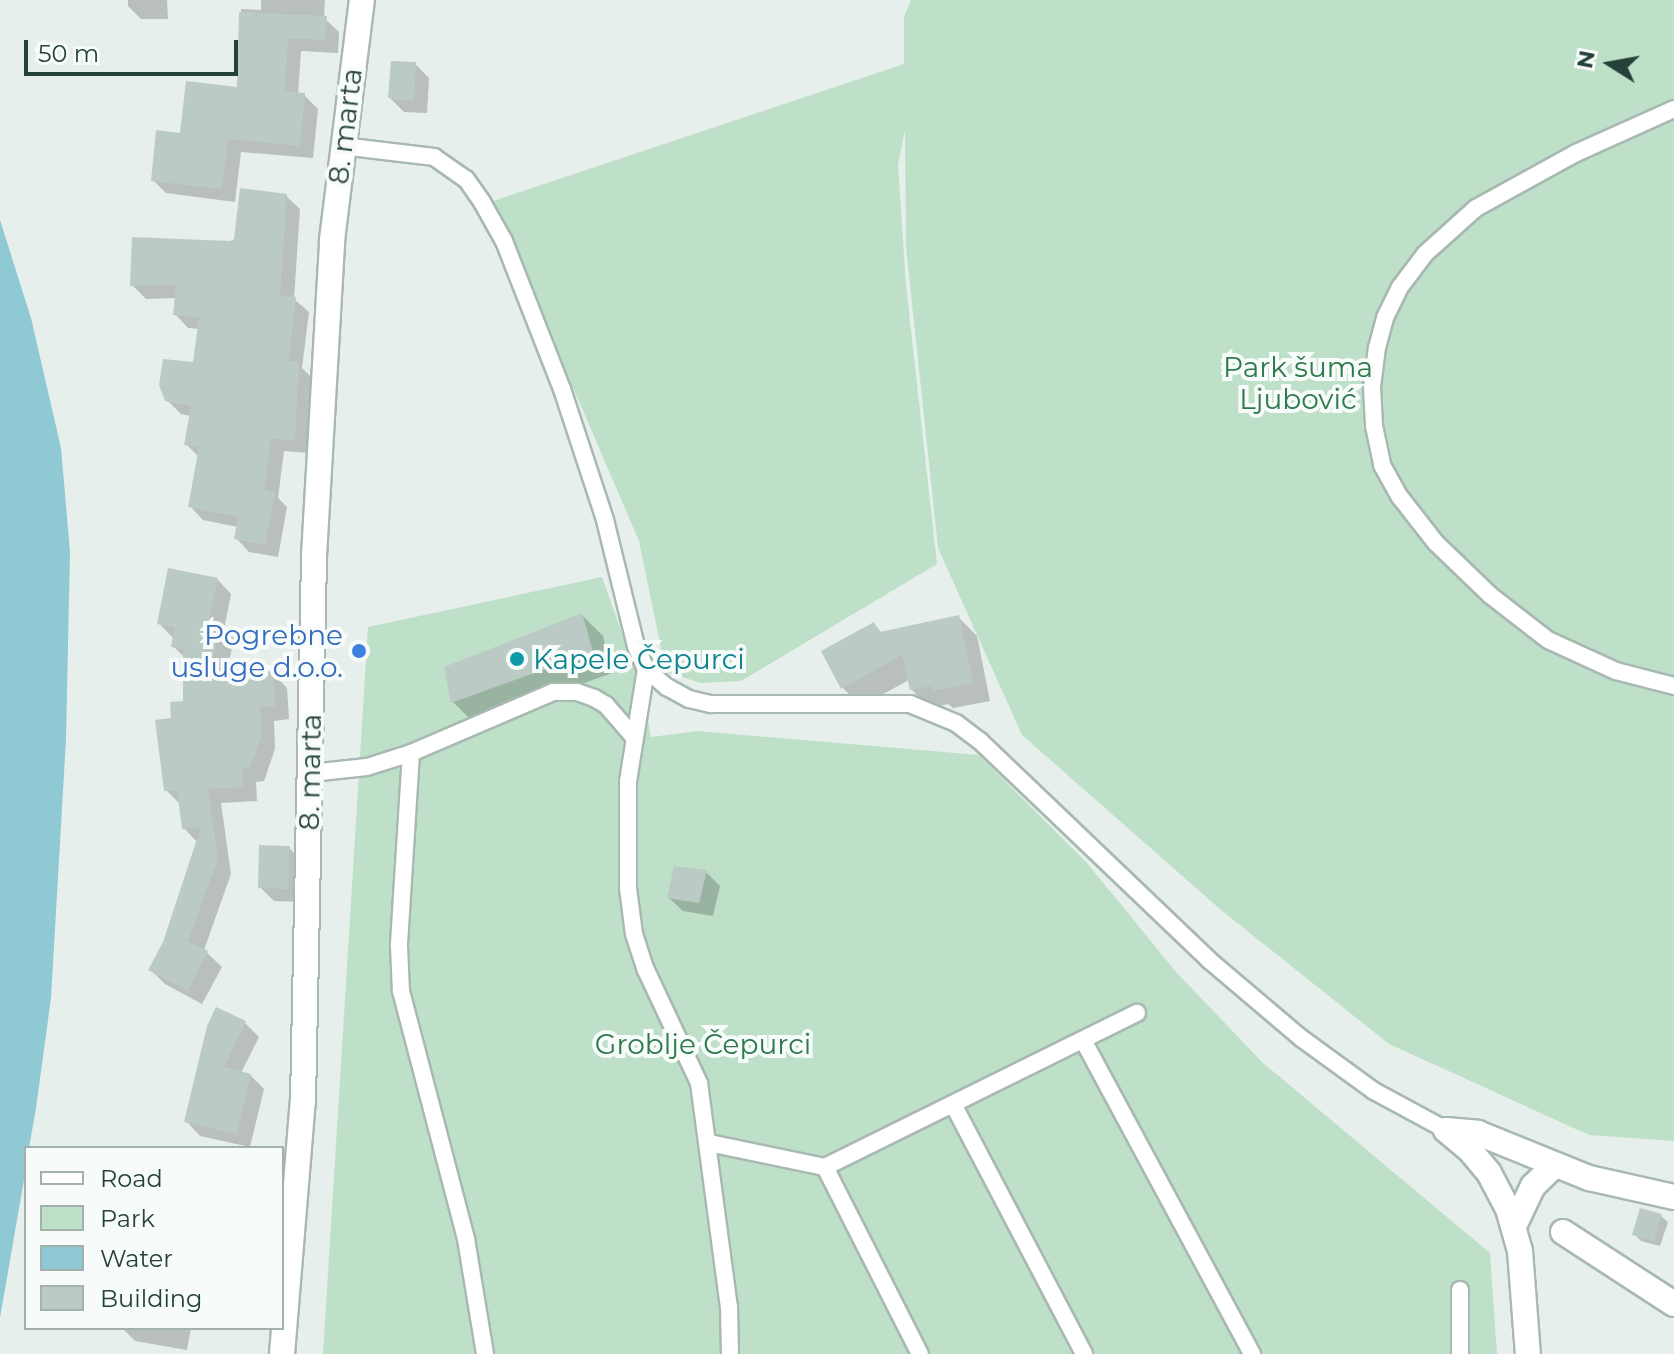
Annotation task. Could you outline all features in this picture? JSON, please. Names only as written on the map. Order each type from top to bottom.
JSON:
[{"type":"street","name":"8. marta","points":[[284,1330],[303,1101],[314,556],[332,240],[362,0]]},
{"type":"street","points":[[1446,1130],[1478,1133],[1554,1166],[1674,1197]]},
{"type":"street","points":[[1446,1130],[1469,1149],[1489,1173],[1514,1226],[1525,1287],[1528,1354]]},
{"type":"street","points":[[1514,1226],[1533,1186],[1554,1166]]},
{"type":"street","points":[[1563,1232],[1674,1304]]},
{"type":"street","name":"8. marta","points":[[282,1354],[284,1330]]},
{"type":"lane","points":[[1674,109],[1576,153],[1476,208],[1425,254],[1400,287],[1385,318],[1372,387],[1374,426],[1382,465],[1400,497],[1436,543],[1490,595],[1548,640],[1616,671],[1674,686]]},
{"type":"lane","points":[[342,146],[434,157],[466,179],[482,202],[504,241],[562,389],[605,520],[636,646],[646,669],[667,687],[689,699],[711,704],[910,704],[956,723],[980,741],[1209,960],[1289,1029],[1374,1091],[1446,1130]]},
{"type":"lane","points":[[646,669],[633,736],[626,832],[634,934],[646,970],[699,1083],[729,1307],[730,1354]]},
{"type":"lane","points":[[311,773],[367,767],[411,753],[553,692],[577,692],[594,698],[606,705],[633,736]]},
{"type":"lane","points":[[411,753],[399,946],[401,991],[466,1239],[485,1354]]},
{"type":"lane","points":[[709,1143],[825,1167],[1137,1013]]},
{"type":"lane","points":[[1083,1040],[1252,1354]]},
{"type":"lane","points":[[954,1106],[1084,1354]]},
{"type":"lane","points":[[825,1167],[920,1354]]},
{"type":"lane","points":[[1460,1290],[1460,1354]]},
{"type":"green space","name":"Park šuma Ljubović","points":[[911,0],[1674,0],[1674,1141],[1589,1135],[1389,1044],[1221,910],[1022,735],[938,548],[906,247],[905,130],[898,165],[906,285],[937,564],[741,681],[701,683],[666,672],[639,541],[493,201],[904,64],[904,17]]},
{"type":"green space","name":"Groblje Čepurci","points":[[602,577],[642,690],[651,737],[698,731],[979,755],[1087,863],[1176,972],[1263,1063],[1490,1253],[1497,1354],[323,1354],[368,627]]},
{"type":"water","points":[[0,220],[31,318],[61,448],[70,552],[66,739],[51,998],[29,1146],[24,1146],[24,1180],[0,1318]]},
{"type":"building","points":[[239,12],[327,16],[325,40],[288,38],[285,91],[305,93],[300,146],[228,139],[222,189],[151,181],[156,130],[180,133],[186,81],[237,87]]},
{"type":"building","points":[[391,61],[416,62],[414,101],[388,98]]},
{"type":"building","points":[[240,188],[287,194],[280,295],[296,297],[289,361],[299,362],[295,441],[271,438],[265,490],[275,492],[265,545],[234,539],[238,517],[188,507],[199,447],[184,445],[191,406],[165,401],[159,385],[163,359],[193,362],[199,318],[173,315],[176,285],[130,286],[132,237],[230,241],[234,239]]},
{"type":"building","points":[[168,568],[218,578],[209,620],[220,622],[210,675],[273,671],[276,706],[260,707],[262,734],[250,768],[242,768],[243,787],[208,789],[218,859],[188,941],[208,951],[188,991],[148,970],[163,942],[201,827],[182,829],[177,790],[164,791],[155,720],[171,718],[170,702],[183,701],[183,649],[171,647],[175,628],[157,624]]},
{"type":"building","name":"Kapele Čepurci","points":[[582,613],[593,652],[451,703],[444,667]]},
{"type":"building","points":[[959,615],[973,683],[933,691],[932,686],[910,690],[902,655],[841,689],[821,651],[874,622],[880,632]]},
{"type":"building","points":[[259,845],[290,846],[288,889],[258,888]]},
{"type":"building","points":[[674,866],[707,870],[699,903],[667,898]]},
{"type":"building","points":[[216,1007],[246,1021],[224,1067],[251,1074],[237,1134],[184,1122],[207,1026]]},
{"type":"building","points":[[1640,1208],[1662,1214],[1654,1241],[1632,1235]]},
{"type":"place","name":"Pogrebne usluge d.o.o.","points":[[359,651]]},
{"type":"place","name":"Kapele Čepurci","points":[[517,659]]}]
